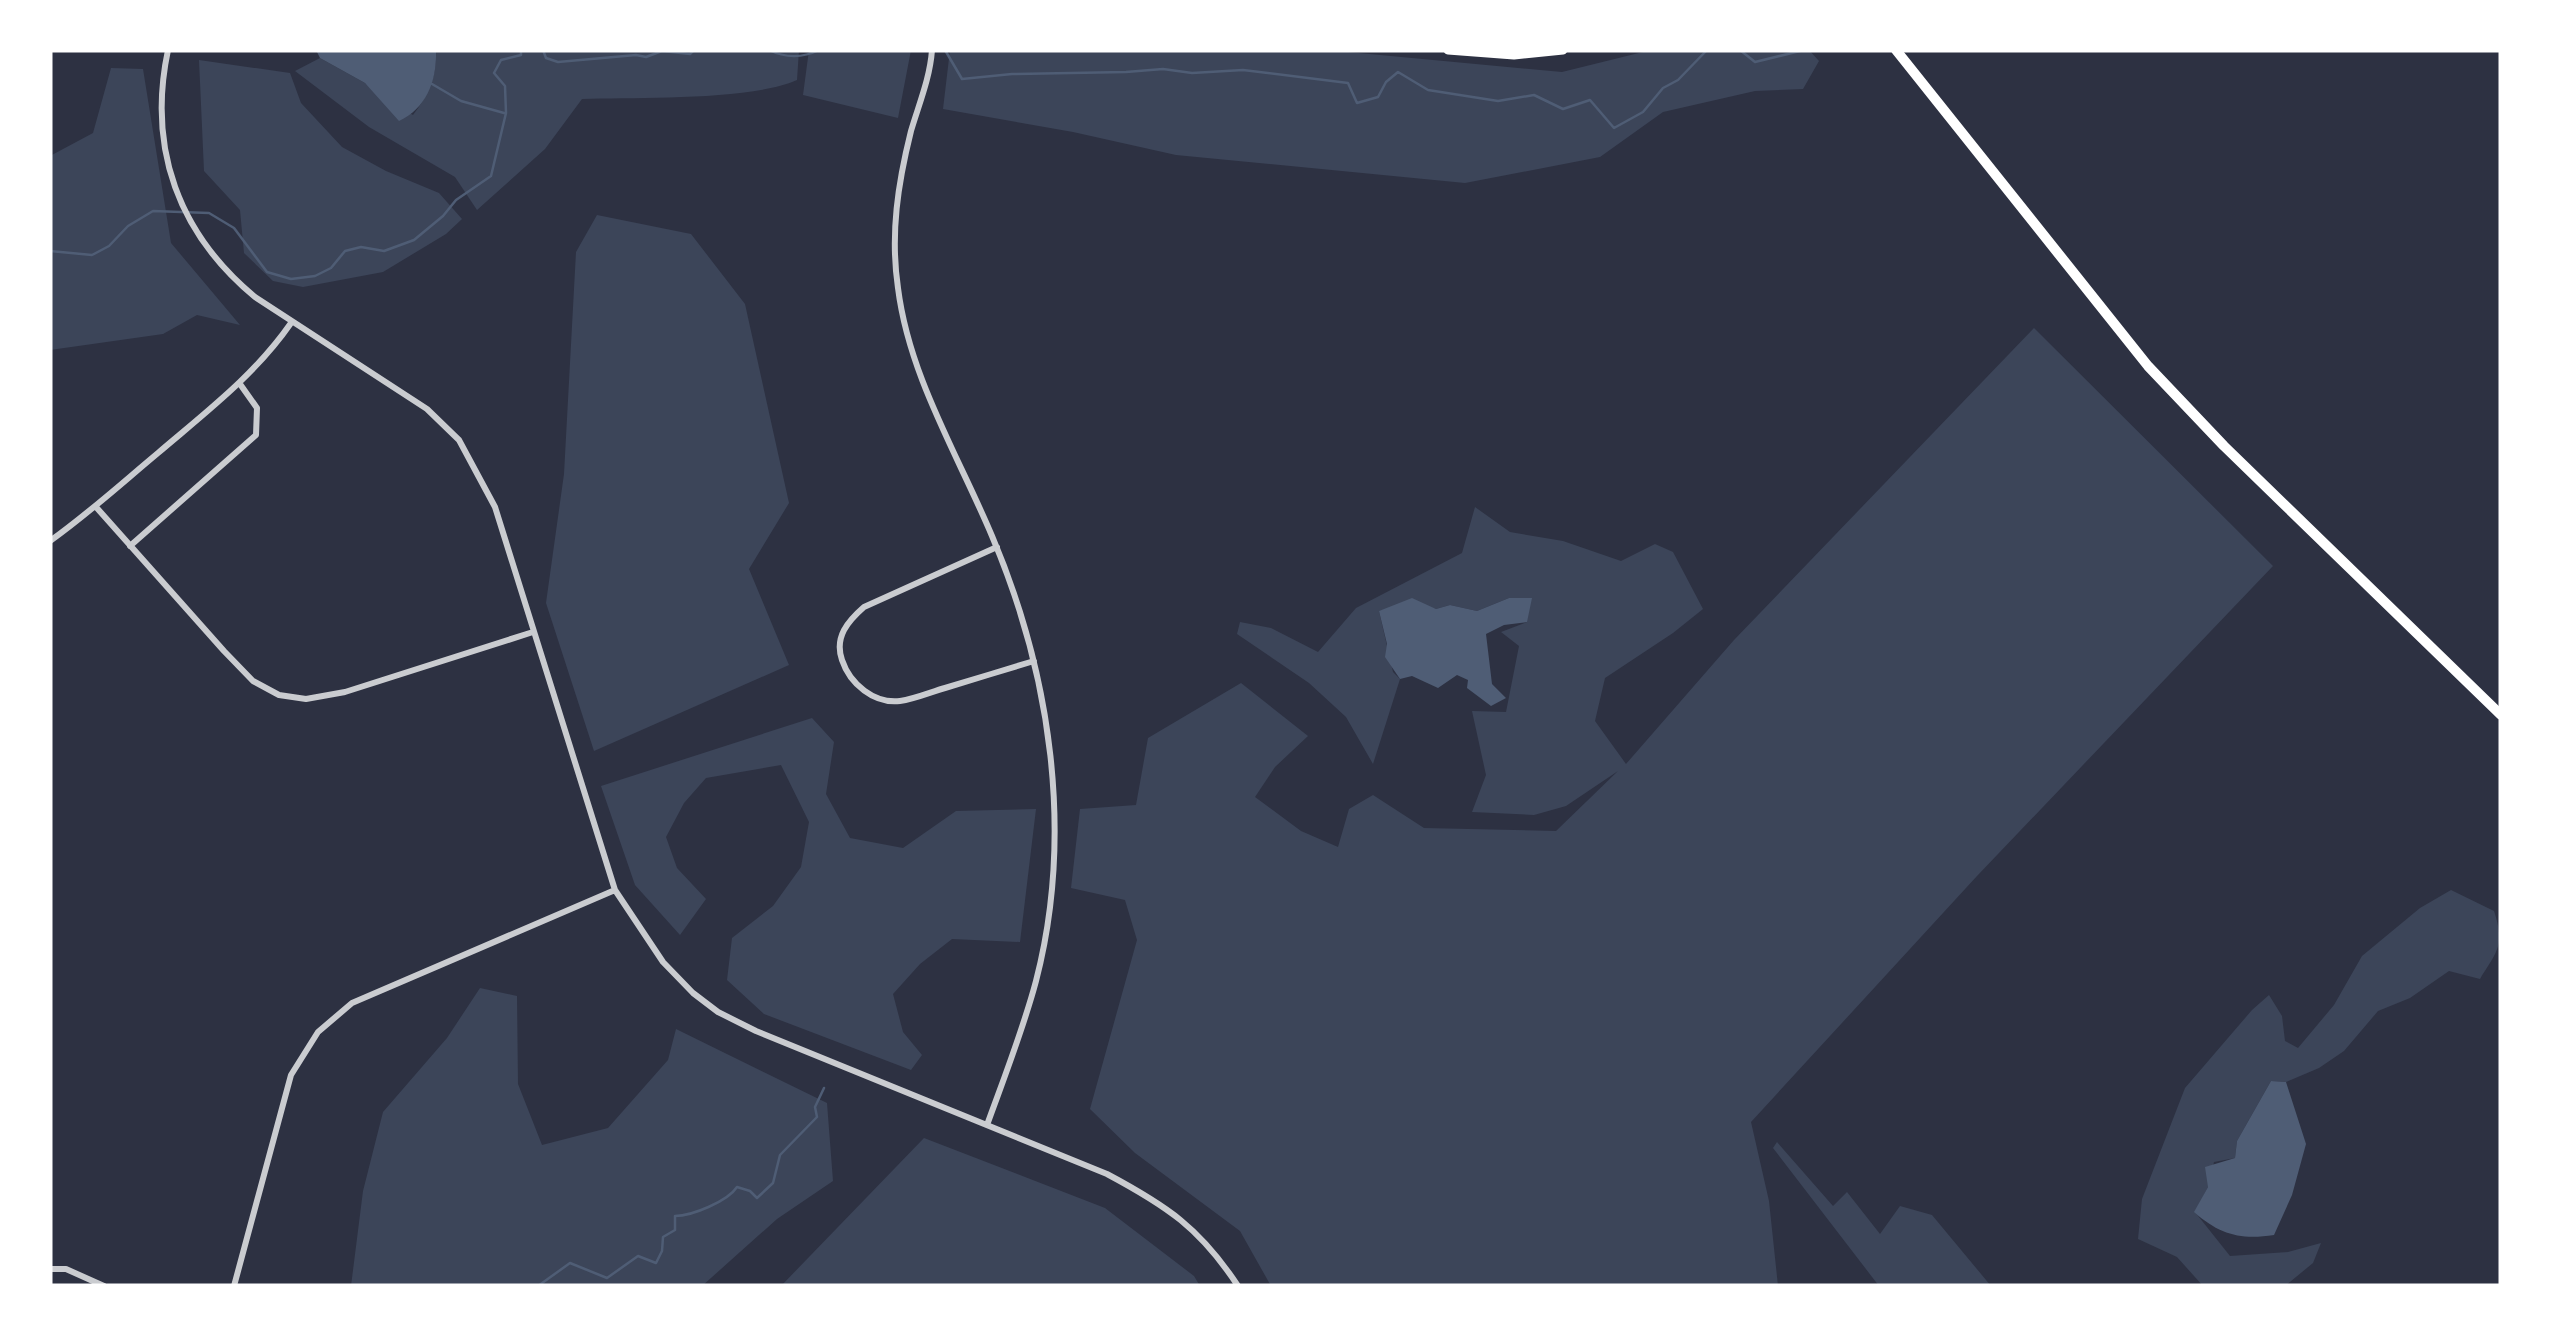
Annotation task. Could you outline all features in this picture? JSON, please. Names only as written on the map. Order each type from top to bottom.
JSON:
[{"type":"main road","points":[[1448,50],[1514,56],[1564,50]]},
{"type":"main road","points":[[1896,50],[2148,366],[2237,459],[2501,715]]},
{"type":"street","points":[[168,50],[164,130],[174,186],[201,242],[230,277],[292,324],[392,383],[426,408],[459,440],[495,506],[615,890],[664,962],[693,993],[718,1012],[1107,1174],[1157,1201],[1197,1232],[1238,1286]]},
{"type":"street","points":[[932,50],[901,170],[896,206],[898,290],[918,370],[1014,592],[1034,660],[1053,773],[1054,842],[1037,978],[987,1125]]},
{"type":"street","points":[[50,542],[240,384],[292,324]]},
{"type":"street","points":[[130,546],[256,435],[257,408],[240,384]]},
{"type":"street","points":[[96,507],[243,671],[279,696],[306,700],[345,692],[533,632]]},
{"type":"street","points":[[997,547],[864,606],[841,634],[838,645],[842,661],[852,680],[867,694],[901,701],[1034,660]]},
{"type":"street","points":[[234,1286],[291,1075],[318,1032],[352,1004],[615,890]]},
{"type":"street","points":[[50,1269],[66,1269],[104,1286]]},
{"type":"shaded area","points":[[316,50],[436,50],[435,72],[423,101],[399,121],[365,83],[320,58]]},
{"type":"shaded area","points":[[436,50],[799,50],[797,80],[777,87],[692,97],[582,99],[545,149],[477,210],[455,177],[369,127],[295,71],[320,58],[413,115],[431,84]]},
{"type":"shaded area","points":[[809,50],[911,50],[898,118],[803,95]]},
{"type":"shaded area","points":[[950,50],[1327,50],[1562,72],[1651,50],[1809,50],[1819,61],[1803,89],[1755,91],[1663,112],[1600,157],[1465,183],[1176,155],[943,109]]},
{"type":"shaded area","points":[[199,60],[290,73],[301,103],[342,147],[439,193],[462,219],[446,234],[383,272],[303,287],[273,281],[244,253],[240,210],[204,171]]},
{"type":"shaded area","points":[[111,68],[143,69],[171,243],[240,325],[197,315],[163,334],[50,350],[50,156],[93,133]]},
{"type":"shaded area","points":[[597,215],[691,234],[745,304],[789,503],[749,569],[789,665],[594,751],[546,603],[564,474],[576,252]]},
{"type":"shaded area","points":[[2034,328],[2273,566],[1977,876],[1751,1122],[1769,1201],[1778,1286],[1271,1286],[1240,1231],[1135,1153],[1090,1109],[1137,940],[1125,900],[1071,888],[1080,809],[1136,805],[1148,738],[1241,683],[1308,736],[1275,767],[1255,797],[1301,831],[1338,847],[1349,809],[1373,795],[1424,828],[1556,831],[1618,771],[1566,806],[1534,815],[1472,812],[1486,775],[1472,711],[1506,712],[1519,646],[1501,632],[1527,622],[1509,598],[1477,611],[1450,605],[1379,611],[1393,672],[1400,679],[1373,764],[1346,717],[1309,683],[1237,634],[1240,622],[1271,628],[1318,652],[1356,608],[1462,553],[1475,507],[1510,532],[1563,541],[1621,561],[1655,544],[1673,552],[1703,609],[1605,678],[1595,721],[1626,764],[1734,640]]},
{"type":"shaded area","points":[[1412,598],[1436,609],[1450,605],[1477,611],[1509,598],[1532,598],[1527,622],[1504,625],[1486,634],[1492,684],[1506,698],[1491,706],[1467,688],[1468,680],[1457,675],[1438,688],[1412,676],[1400,679],[1385,657],[1387,644],[1379,611]]},
{"type":"shaded area","points":[[812,718],[834,742],[826,794],[850,838],[903,848],[956,811],[1036,809],[1020,942],[952,939],[920,964],[893,994],[903,1032],[922,1055],[911,1070],[764,1014],[727,980],[732,938],[773,906],[801,867],[809,822],[781,765],[706,778],[684,803],[666,837],[677,868],[706,899],[680,935],[635,885],[601,786]]},
{"type":"shaded area","points":[[2451,890],[2494,911],[2498,947],[2480,979],[2449,971],[2410,998],[2378,1011],[2344,1051],[2319,1068],[2286,1082],[2271,1081],[2237,1141],[2235,1158],[2214,1162],[2208,1187],[2195,1212],[2230,1256],[2288,1252],[2321,1243],[2313,1263],[2285,1286],[2203,1286],[2177,1257],[2138,1239],[2142,1199],[2185,1088],[2252,1010],[2269,995],[2282,1016],[2285,1041],[2298,1048],[2334,1005],[2362,956],[2420,908]]},
{"type":"shaded area","points":[[480,988],[517,996],[518,1084],[542,1145],[608,1128],[668,1060],[676,1029],[827,1103],[833,1181],[777,1219],[702,1286],[351,1286],[363,1191],[383,1112],[447,1038]]},
{"type":"shaded area","points":[[2271,1081],[2286,1082],[2306,1144],[2292,1195],[2274,1235],[2231,1234],[2194,1212],[2208,1187],[2205,1167],[2235,1158],[2237,1141]]},
{"type":"shaded area","points":[[924,1138],[1105,1208],[1194,1276],[1200,1286],[781,1286]]},
{"type":"shaded area","points":[[1777,1142],[1833,1206],[1847,1192],[1880,1234],[1900,1206],[1932,1215],[1991,1286],[1879,1286],[1773,1148]]},
{"type":"waterway","points":[[50,251],[92,255],[153,211],[209,213],[234,228],[267,272],[291,279],[315,276],[331,268],[345,251],[361,247],[384,251],[414,240],[456,200],[491,176],[506,113],[505,86],[494,73],[501,60],[521,55],[521,50]]},
{"type":"waterway","points":[[543,50],[546,58],[558,62],[646,57],[662,51],[690,54],[694,50]]},
{"type":"waterway","points":[[769,50],[794,56],[819,50]]},
{"type":"waterway","points":[[945,50],[962,79],[1163,69],[1192,73],[1243,70],[1348,83],[1357,103],[1378,97],[1386,82],[1398,72],[1428,90],[1498,101],[1534,95],[1563,109],[1590,100],[1614,128],[1643,112],[1663,88],[1678,80],[1707,50]]},
{"type":"waterway","points":[[1740,50],[1755,62],[1804,50]]},
{"type":"waterway","points":[[432,84],[461,101],[504,113]]},
{"type":"waterway","points":[[538,1286],[570,1263],[607,1278],[638,1256],[656,1263],[663,1237],[675,1230],[675,1216],[709,1207],[737,1187],[757,1198],[773,1183],[780,1155],[817,1117],[815,1107],[824,1088]]}]
